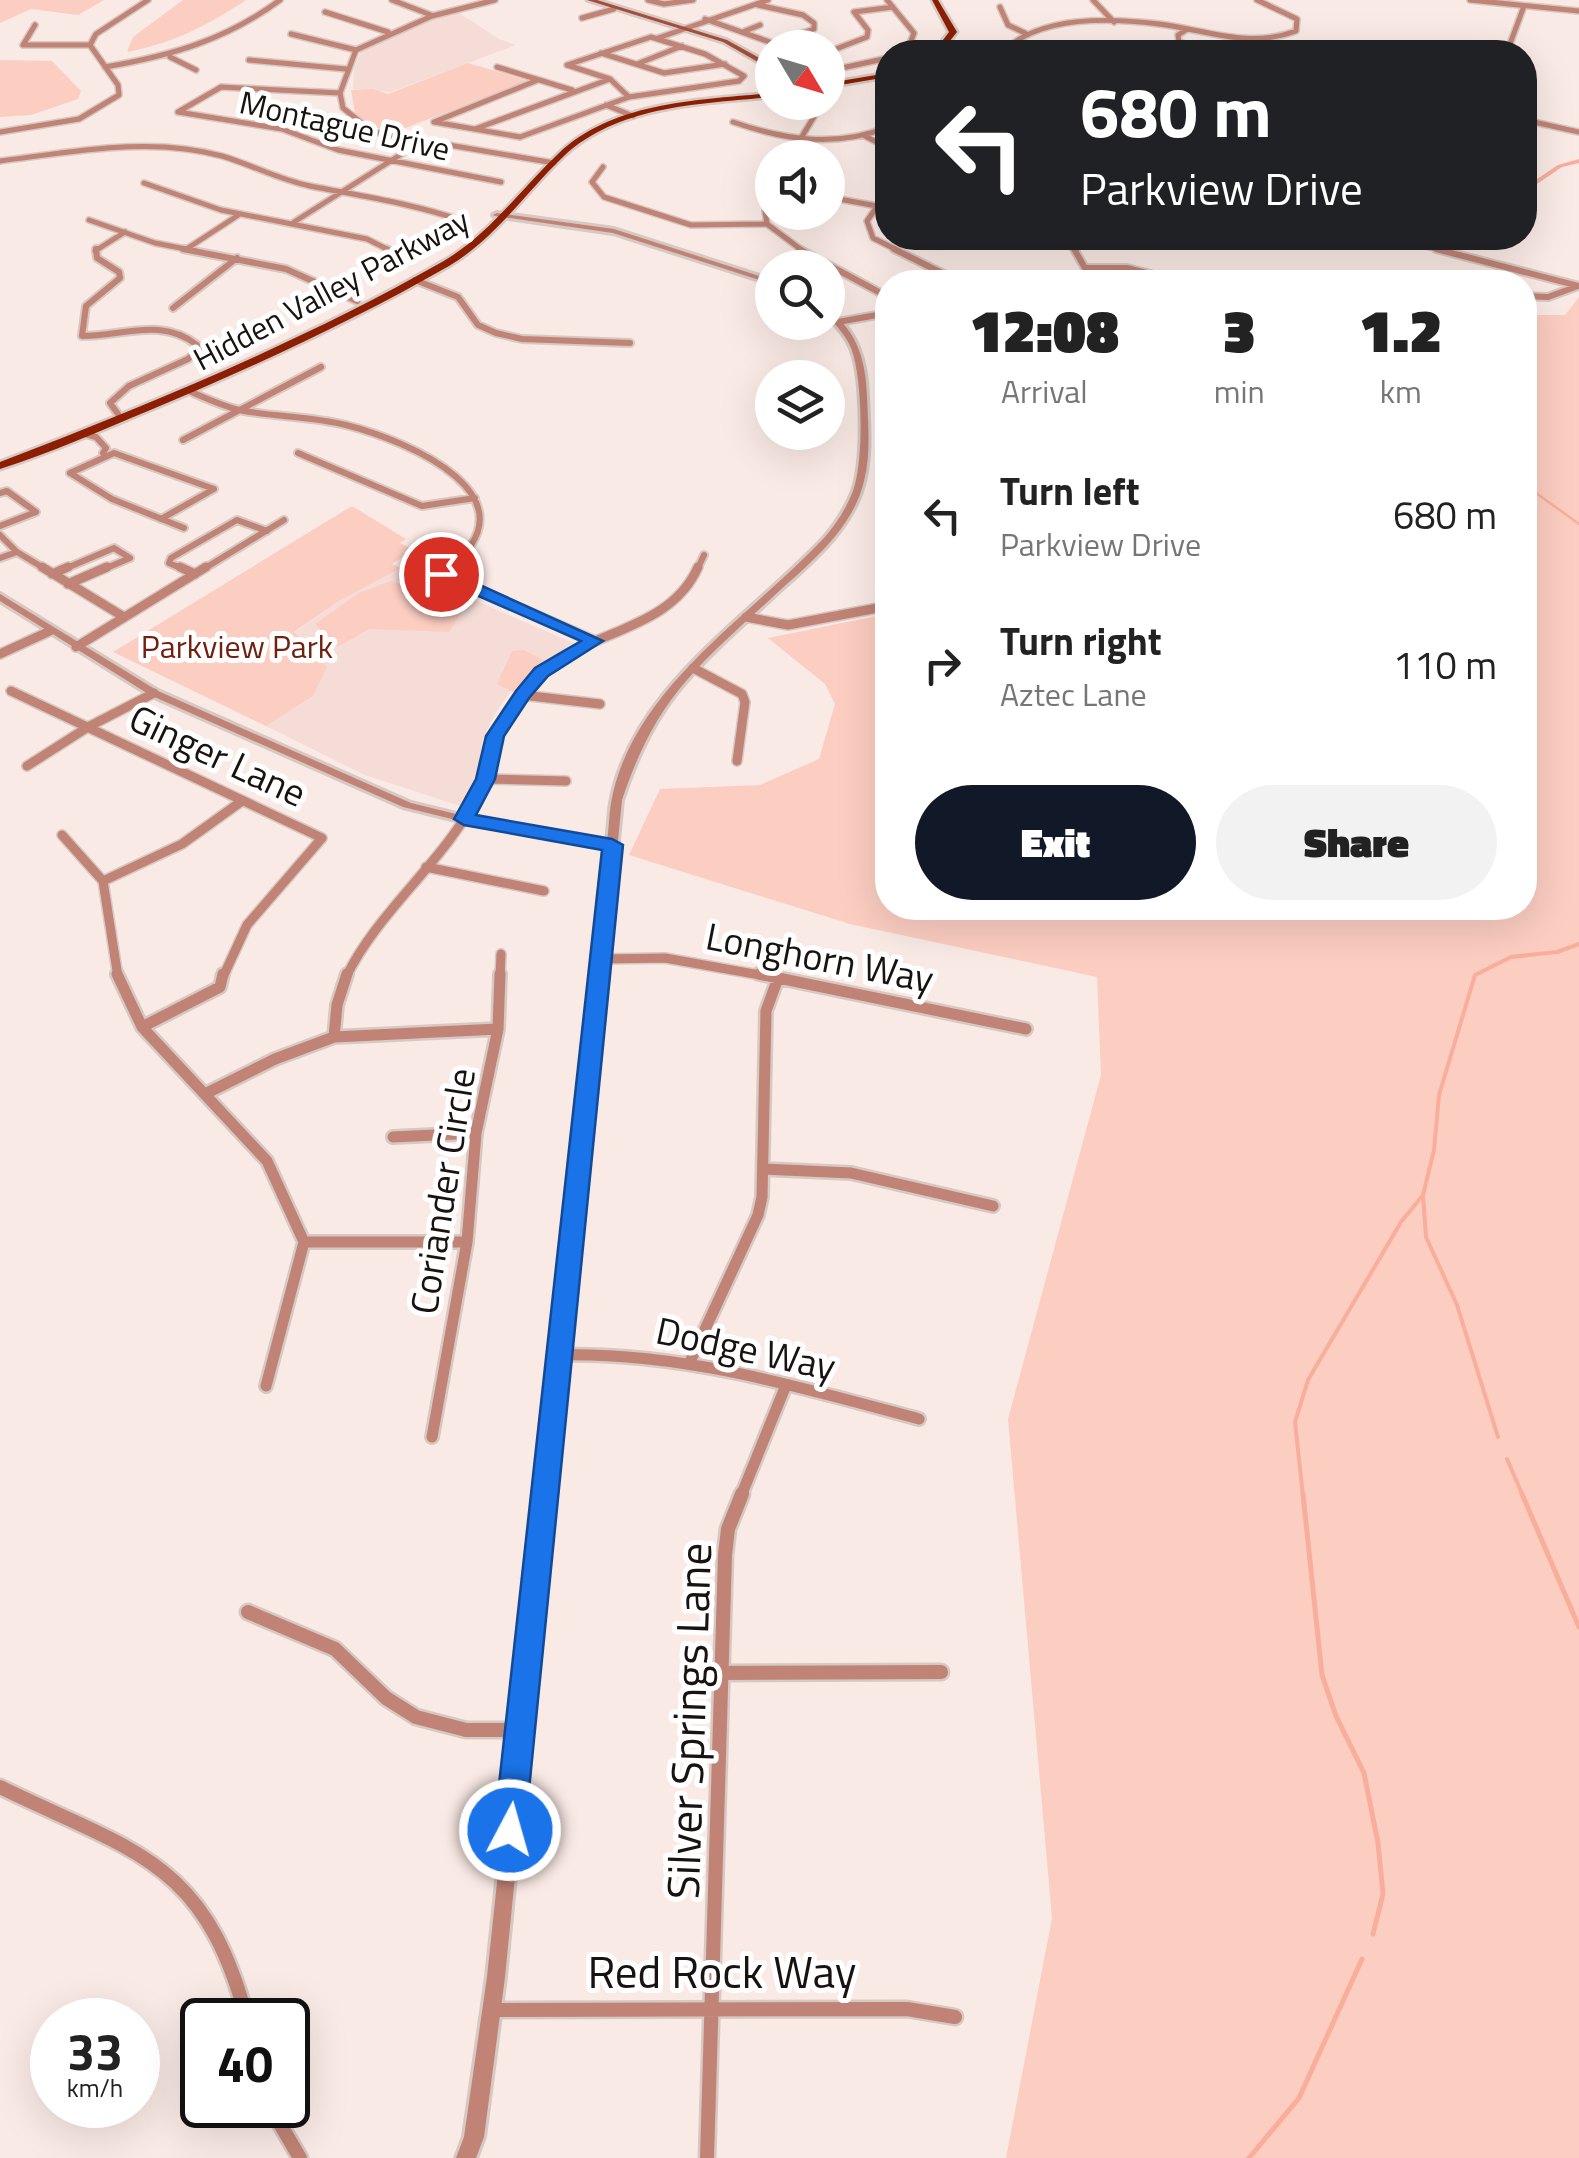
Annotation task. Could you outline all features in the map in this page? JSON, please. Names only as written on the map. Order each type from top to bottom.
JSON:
[{"type":"main road","points":[[590,0],[685,28],[755,56]]},
{"type":"main road","points":[[935,0],[953,32],[947,40]]},
{"type":"main road","points":[[945,0],[960,22],[960,40]]},
{"type":"main road","points":[[845,84],[875,79]]},
{"type":"main road","name":"Hidden Valley Parkway","points":[[0,462],[226,366],[456,249],[502,215],[542,162],[573,136],[630,115],[755,95]]},
{"type":"main road","name":"Hidden Valley Parkway","points":[[0,462],[87,435],[190,391],[415,280],[465,252],[582,138],[630,115]]},
{"type":"main road","points":[[131,408],[190,391],[193,385],[226,366]]},
{"type":"main road","points":[[47,440],[87,435]]},
{"type":"street","points":[[90,45],[96,34],[148,0]]},
{"type":"street","points":[[105,67],[169,56],[236,33],[280,0]]},
{"type":"street","points":[[392,0],[432,16]]},
{"type":"street","points":[[494,0],[432,16],[356,50],[340,93],[342,108],[373,132],[554,163]]},
{"type":"street","points":[[648,0],[664,4],[693,0]]},
{"type":"street","points":[[658,38],[768,0]]},
{"type":"street","points":[[887,0],[914,28],[914,40]]},
{"type":"street","points":[[1093,0],[1114,22]]},
{"type":"street","points":[[1012,40],[1026,33],[1114,22],[1247,40],[1278,38],[1296,31],[1296,19],[1256,0]]},
{"type":"street","points":[[1470,0],[1579,12]]},
{"type":"street","points":[[757,5],[803,15],[814,24],[813,30]]},
{"type":"street","points":[[1511,40],[1524,6]]},
{"type":"street","points":[[845,46],[868,38],[868,30],[852,14],[857,10],[893,7]]},
{"type":"street","points":[[1000,7],[1008,25],[1026,33]]},
{"type":"street","points":[[582,18],[614,9]]},
{"type":"street","points":[[325,12],[389,32]]},
{"type":"street","points":[[705,19],[755,35]]},
{"type":"street","points":[[745,31],[760,25]]},
{"type":"street","points":[[35,26],[23,46],[90,45]]},
{"type":"street","points":[[1179,40],[1178,35],[1187,30]]},
{"type":"street","points":[[291,34],[356,50]]},
{"type":"street","points":[[538,80],[434,122],[520,137],[629,97],[743,80],[726,63],[658,38],[644,37],[567,65],[610,80],[629,97]]},
{"type":"street","points":[[0,132],[55,124],[102,108],[119,95],[118,85],[90,45]]},
{"type":"street","points":[[637,64],[682,46]]},
{"type":"street","points":[[599,53],[664,73],[726,63]]},
{"type":"street","points":[[169,56],[196,70]]},
{"type":"street","points":[[249,60],[346,69]]},
{"type":"street","points":[[845,67],[875,61]]},
{"type":"street","points":[[497,67],[574,90]]},
{"type":"street","points":[[472,130],[610,80]]},
{"type":"street","name":"Montague Drive","points":[[340,93],[221,87],[178,112],[282,129],[338,150],[501,182]]},
{"type":"street","points":[[605,104],[630,115]]},
{"type":"street","points":[[800,138],[811,120]]},
{"type":"street","points":[[734,122],[800,138],[875,131]]},
{"type":"street","points":[[1537,123],[1579,132]]},
{"type":"street","points":[[863,135],[875,141]]},
{"type":"street","points":[[294,222],[420,142]]},
{"type":"street","points":[[0,161],[100,148],[179,148],[221,156],[286,180],[410,203],[460,220]]},
{"type":"street","points":[[603,167],[592,182],[604,197],[691,225],[755,224]]},
{"type":"street","points":[[144,183],[168,186],[198,203],[366,240],[405,258]]},
{"type":"street","points":[[845,201],[875,208]]},
{"type":"street","points":[[875,209],[867,221],[875,239]]},
{"type":"street","points":[[188,248],[241,214]]},
{"type":"street","points":[[502,215],[625,234],[755,276]]},
{"type":"street","points":[[89,220],[188,248],[286,269],[357,300]]},
{"type":"street","points":[[773,230],[792,246],[843,268],[875,289]]},
{"type":"street","points":[[118,414],[110,403],[120,391],[181,364],[197,351],[193,340],[178,332],[135,329],[82,336],[86,306],[120,278],[119,272],[97,258],[95,249],[125,232]]},
{"type":"street","points":[[897,250],[936,270]]},
{"type":"street","points":[[1074,250],[1087,268],[1135,270]]},
{"type":"street","points":[[1441,250],[1518,270]]},
{"type":"street","points":[[174,308],[237,258]]},
{"type":"street","points":[[1537,275],[1579,286]]},
{"type":"street","points":[[415,280],[458,297],[478,324],[496,333],[522,339],[630,343]]},
{"type":"street","points":[[1537,297],[1548,297],[1579,286]]},
{"type":"street","points":[[845,317],[875,314]]},
{"type":"street","points":[[466,2158],[474,2138],[496,1977],[617,800],[627,759],[662,702],[827,540],[856,493],[862,465],[863,372],[856,343],[845,331]]},
{"type":"street","points":[[183,440],[321,367]]},
{"type":"street","points":[[190,391],[236,410],[347,425],[462,478],[481,517],[476,540],[441,574],[594,641]]},
{"type":"street","points":[[105,451],[96,437],[87,435],[94,448],[214,489],[161,519]]},
{"type":"street","points":[[105,451],[70,474],[112,498],[184,528]]},
{"type":"street","points":[[298,453],[422,506],[475,498]]},
{"type":"street","points":[[0,494],[6,491],[36,512],[0,526]]},
{"type":"street","points":[[195,574],[169,564],[171,558],[237,520],[266,531]]},
{"type":"street","points":[[76,647],[284,520]]},
{"type":"street","points":[[0,535],[18,552],[124,616]]},
{"type":"street","points":[[52,574],[114,548],[130,558],[68,584]]},
{"type":"street","points":[[0,558],[18,552]]},
{"type":"street","points":[[334,1037],[333,1012],[351,967],[464,819],[486,779],[495,736],[522,695],[542,672],[594,641],[653,616],[681,592],[704,555]]},
{"type":"street","points":[[0,597],[154,693],[408,805],[612,845]]},
{"type":"street","points":[[746,617],[788,625],[875,608]]},
{"type":"street","points":[[0,654],[50,631]]},
{"type":"street","points":[[693,668],[732,683],[746,698],[748,708],[736,742],[737,761]]},
{"type":"street","name":"Ginger Lane","points":[[11,691],[322,838],[244,923],[229,950],[220,987],[142,1027]]},
{"type":"street","points":[[27,766],[88,727],[154,693]]},
{"type":"street","points":[[522,695],[600,704]]},
{"type":"street","points":[[486,779],[566,781]]},
{"type":"street","points":[[103,881],[182,844],[242,801]]},
{"type":"street","points":[[62,835],[103,881],[114,971],[142,1027],[266,1161],[304,1242],[266,1386]]},
{"type":"street","points":[[426,867],[544,891]]},
{"type":"street","name":"Coriander Circle","points":[[432,1436],[467,1242],[476,1134],[498,1029],[501,954]]},
{"type":"street","name":"Longhorn Way","points":[[601,959],[665,958],[1026,1029]]},
{"type":"street","points":[[689,1364],[758,1215],[763,1169],[766,1012],[778,978]]},
{"type":"street","points":[[207,1094],[276,1059],[334,1037],[498,1029]]},
{"type":"street","points":[[393,1138],[476,1134]]},
{"type":"street","points":[[763,1169],[851,1173],[992,1206]]},
{"type":"street","points":[[304,1242],[467,1242]]},
{"type":"street","name":"Dodge Way","points":[[558,1355],[624,1355],[689,1364],[919,1419]]},
{"type":"street","name":"Silver Springs Lane","points":[[707,2158],[728,1529],[786,1385]]},
{"type":"street","points":[[248,1612],[312,1635],[363,1672],[386,1698],[418,1718],[453,1729],[520,1730]]},
{"type":"street","points":[[722,1673],[941,1672]]},
{"type":"street","points":[[0,1787],[149,1858],[174,1882],[220,1943],[239,1998]]},
{"type":"street","name":"Red Rock Way","points":[[489,2010],[907,2009],[955,2017]]},
{"type":"street","points":[[282,2128],[300,2158]]},
{"type":"shaded area","points":[[456,11],[499,39],[516,45],[391,92],[353,89],[354,69],[361,51],[384,38]]},
{"type":"shaded area","points":[[401,568],[573,643],[515,685],[483,739],[477,777],[460,806],[365,775],[266,726],[313,696],[294,633],[339,601]]},
{"type":"green space","points":[[0,0],[104,0],[78,15],[31,9],[0,23]]},
{"type":"green space","points":[[183,0],[246,0],[189,32],[127,52],[133,37]]},
{"type":"green space","points":[[0,60],[52,61],[81,91],[78,99],[31,115],[0,117]]},
{"type":"green space","points":[[468,63],[528,81],[392,133],[370,125],[355,113],[351,90],[373,89],[388,94]]},
{"type":"green space","points":[[1579,297],[1579,2158],[1006,2158],[1052,1918],[1008,1419],[1101,1075],[1097,977],[850,924],[629,855],[660,789],[760,785],[819,759],[835,704],[825,684],[768,638],[875,616],[875,920],[1537,920],[1537,315],[1565,315]]},
{"type":"green space","name":"Parkview Park","points":[[352,506],[406,539],[400,543],[414,550],[392,564],[401,568],[339,601],[294,632],[327,667],[313,696],[266,726],[113,652]]},
{"type":"green space","points":[[391,581],[456,603],[462,611],[449,632],[369,629],[337,647],[315,624],[359,593]]},
{"type":"green space","points":[[524,650],[547,662],[514,692],[497,684],[512,651]]},
{"type":"waterway","points":[[1537,182],[1560,166],[1579,161]]},
{"type":"waterway","points":[[1537,494],[1579,524]]},
{"type":"waterway","points":[[1423,1195],[1434,1150],[1439,1095],[1475,975],[1511,957],[1557,952],[1579,944]]},
{"type":"waterway","points":[[1303,1496],[1295,1422],[1308,1380],[1401,1222],[1423,1195]]},
{"type":"waterway","points":[[1423,1195],[1426,1237],[1457,1305],[1498,1437]]},
{"type":"waterway","points":[[1507,1459],[1523,1496]]},
{"type":"waterway","points":[[1303,1494],[1322,1675],[1336,1716],[1364,1773],[1378,1843],[1383,1894],[1373,1934]]},
{"type":"waterway","points":[[1522,1494],[1579,1627]]},
{"type":"waterway","points":[[1249,2158],[1299,2098],[1362,1959]]},
{"type":"route","points":[[441,574],[594,641],[542,672],[522,695],[495,736],[486,779],[464,819],[612,845],[510,1830]]}]
